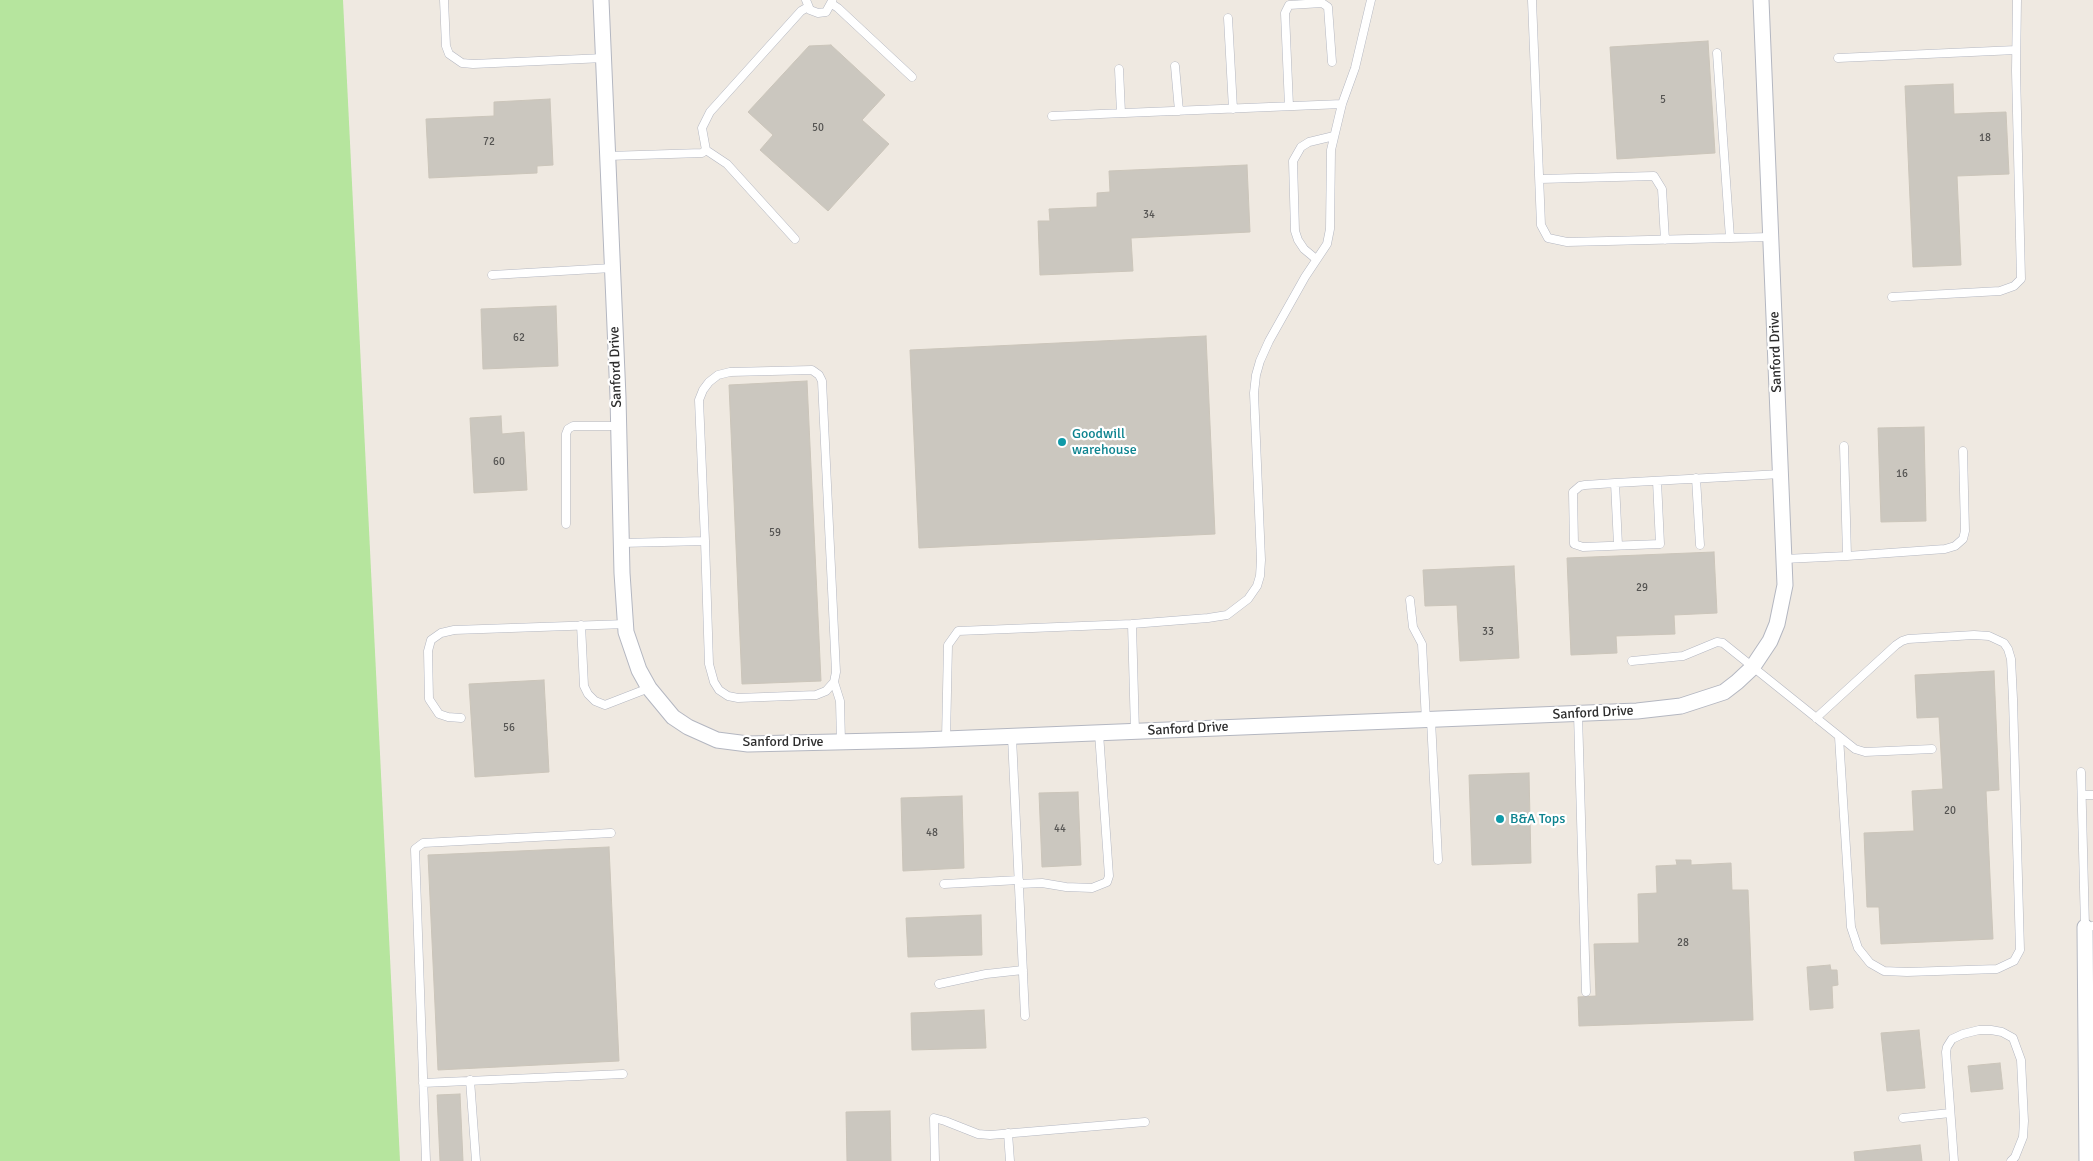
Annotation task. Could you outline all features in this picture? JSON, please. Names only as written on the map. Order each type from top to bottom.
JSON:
[{"type":"street","name":"Sanford Drive","points":[[601,0],[626,632],[639,670],[649,688],[673,717],[717,740],[748,744],[1012,737],[1638,711],[1681,706],[1724,692],[1752,668],[1770,642],[1778,624],[1785,585],[1761,0]]},
{"type":"street","points":[[2088,1161],[2090,1053],[2089,927]]},
{"type":"lane","points":[[444,0],[446,46],[449,54],[462,63],[604,58]]},
{"type":"lane","points":[[946,739],[948,645],[958,631],[1132,624],[1208,618],[1227,615],[1248,599],[1257,586],[1261,560],[1254,393],[1256,375],[1260,360],[1269,341],[1316,259],[1327,244],[1330,229],[1331,150],[1342,104],[1355,68],[1371,0]]},
{"type":"lane","points":[[1532,0],[1541,225],[1548,238],[1567,242],[1771,237]]},
{"type":"lane","points":[[1892,298],[2000,291],[2014,286],[2021,278],[2016,50],[2017,0]]},
{"type":"lane","points":[[795,239],[728,164],[706,150],[702,128],[710,112],[807,3],[814,12],[822,13],[826,12],[832,2],[912,76]]},
{"type":"lane","points":[[1289,106],[1285,12],[1289,5],[1322,3],[1328,7],[1332,62]]},
{"type":"lane","points":[[1228,18],[1232,109]]},
{"type":"lane","points":[[1838,58],[2016,50]]},
{"type":"lane","points":[[1717,53],[1730,238]]},
{"type":"lane","points":[[1175,66],[1179,111]]},
{"type":"lane","points":[[1119,69],[1121,113]]},
{"type":"lane","points":[[1052,116],[1342,104]]},
{"type":"lane","points":[[1316,259],[1304,249],[1298,240],[1295,230],[1293,161],[1301,147],[1309,142],[1334,136]]},
{"type":"lane","points":[[608,156],[702,154],[706,150]]},
{"type":"lane","points":[[1540,179],[1654,176],[1662,189],[1665,240]]},
{"type":"lane","points":[[492,276],[612,268]]},
{"type":"lane","points":[[834,682],[826,692],[816,695],[738,698],[728,696],[719,690],[710,673],[699,400],[703,390],[718,375],[730,372],[812,370],[819,375],[822,381],[835,662],[834,682],[840,701],[841,742]]},
{"type":"lane","points":[[566,524],[566,434],[568,428],[573,426],[618,426]]},
{"type":"lane","points":[[1844,446],[1847,556]]},
{"type":"lane","points":[[1784,559],[1945,549],[1955,546],[1963,540],[1965,531],[1963,451]]},
{"type":"lane","points":[[1657,480],[1660,544],[1583,547],[1577,546],[1573,542],[1573,492],[1575,489],[1585,485],[1657,480],[1780,474]]},
{"type":"lane","points":[[1696,478],[1700,545]]},
{"type":"lane","points":[[1615,483],[1618,545]]},
{"type":"lane","points":[[621,542],[705,540]]},
{"type":"lane","points":[[1410,600],[1413,627],[1422,644],[1438,860]]},
{"type":"lane","points":[[462,718],[439,714],[429,699],[428,651],[431,640],[441,633],[454,630],[626,624]]},
{"type":"lane","points":[[1132,624],[1135,732]]},
{"type":"lane","points":[[580,625],[584,686],[588,694],[595,701],[605,705],[649,688]]},
{"type":"lane","points":[[1816,718],[1902,641],[1974,635],[1989,636],[2004,643],[2008,649],[2010,659],[2013,699],[2020,950],[2014,961],[1997,969],[1884,971],[1870,963],[1858,948],[1851,927],[1839,737]]},
{"type":"lane","points":[[1632,661],[1684,656],[1717,642],[1723,643],[1855,749],[1865,752],[1932,749]]},
{"type":"lane","points":[[1578,714],[1586,992]]},
{"type":"lane","points":[[944,884],[1042,882],[1066,887],[1092,888],[1107,882],[1109,876],[1099,733]]},
{"type":"lane","points":[[1012,737],[1025,1016]]},
{"type":"lane","points":[[2081,772],[2089,927]]},
{"type":"lane","points":[[2082,795],[2093,795]]},
{"type":"lane","points":[[426,1161],[415,849],[423,843],[611,834]]},
{"type":"lane","points":[[939,984],[986,974],[1023,970]]},
{"type":"lane","points":[[1954,1161],[1947,1046],[1952,1039],[1979,1030],[2002,1032],[2013,1038],[2021,1060],[2024,1121],[2020,1147],[2011,1161]]},
{"type":"lane","points":[[423,1083],[623,1074]]},
{"type":"lane","points":[[470,1080],[476,1161]]},
{"type":"lane","points":[[1903,1118],[1950,1113]]},
{"type":"lane","points":[[936,1161],[934,1118],[978,1134],[1145,1122]]},
{"type":"lane","points":[[1008,1133],[1010,1161]]},
{"type":"green space","points":[[0,0],[343,0],[400,1161],[0,1161]]},
{"type":"building","points":[[1708,41],[1715,153],[1617,159],[1610,47]]},
{"type":"building","points":[[831,45],[885,95],[862,120],[889,144],[828,211],[760,150],[773,135],[748,112],[809,46]]},
{"type":"building","points":[[1953,84],[1954,114],[2006,112],[2009,174],[1957,176],[1961,265],[1913,267],[1905,86]]},
{"type":"building","points":[[550,99],[553,165],[537,166],[537,173],[429,178],[426,119],[494,116],[494,102]]},
{"type":"building","points":[[1247,165],[1250,232],[1131,238],[1133,271],[1040,275],[1038,221],[1050,221],[1049,209],[1097,207],[1097,193],[1110,192],[1109,171]]},
{"type":"building","points":[[556,306],[558,366],[483,369],[481,309]]},
{"type":"building","name":"Goodwill warehouse","points":[[1206,336],[1215,534],[919,548],[910,350]]},
{"type":"building","points":[[807,381],[821,681],[742,684],[729,385]]},
{"type":"building","points":[[501,416],[502,434],[524,432],[527,490],[474,493],[470,418]]},
{"type":"building","points":[[1924,427],[1926,521],[1881,522],[1878,428]]},
{"type":"building","points":[[1714,552],[1717,613],[1674,615],[1675,634],[1616,636],[1617,653],[1571,655],[1567,558]]},
{"type":"building","points":[[1514,566],[1519,658],[1460,661],[1457,605],[1425,606],[1423,570]]},
{"type":"building","points":[[1994,671],[1999,790],[1986,791],[1993,939],[1881,944],[1879,907],[1867,907],[1864,833],[1914,831],[1912,791],[1943,789],[1939,717],[1917,718],[1915,675]]},
{"type":"building","points":[[544,680],[549,772],[475,777],[469,684]]},
{"type":"building","name":"B&A Tops","points":[[1529,773],[1531,863],[1472,865],[1469,775]]},
{"type":"building","points":[[1078,792],[1081,865],[1042,867],[1039,793]]},
{"type":"building","points":[[962,796],[964,868],[903,871],[901,798]]},
{"type":"building","points":[[609,847],[619,1061],[438,1070],[428,855]]},
{"type":"building","points":[[1676,860],[1691,860],[1691,865],[1731,863],[1732,890],[1748,890],[1753,1020],[1579,1026],[1578,997],[1596,996],[1594,944],[1639,943],[1638,894],[1657,893],[1656,866],[1677,865]]},
{"type":"building","points":[[981,915],[982,955],[908,957],[906,918]]},
{"type":"building","points":[[1830,965],[1831,970],[1837,970],[1838,985],[1832,986],[1833,1008],[1810,1010],[1807,967]]},
{"type":"building","points":[[984,1010],[986,1048],[912,1050],[911,1013]]},
{"type":"building","points":[[1919,1030],[1925,1088],[1887,1091],[1881,1033]]},
{"type":"building","points":[[2000,1063],[2003,1089],[1971,1092],[1968,1066]]},
{"type":"building","points":[[460,1094],[463,1161],[440,1161],[437,1095]]},
{"type":"building","points":[[890,1111],[891,1161],[847,1161],[846,1112]]},
{"type":"building","points":[[1920,1145],[1922,1161],[1855,1161],[1854,1152]]},
{"type":"place","name":"Goodwill warehouse","points":[[1062,442]]},
{"type":"place","name":"B&A Tops","points":[[1500,819]]}]
